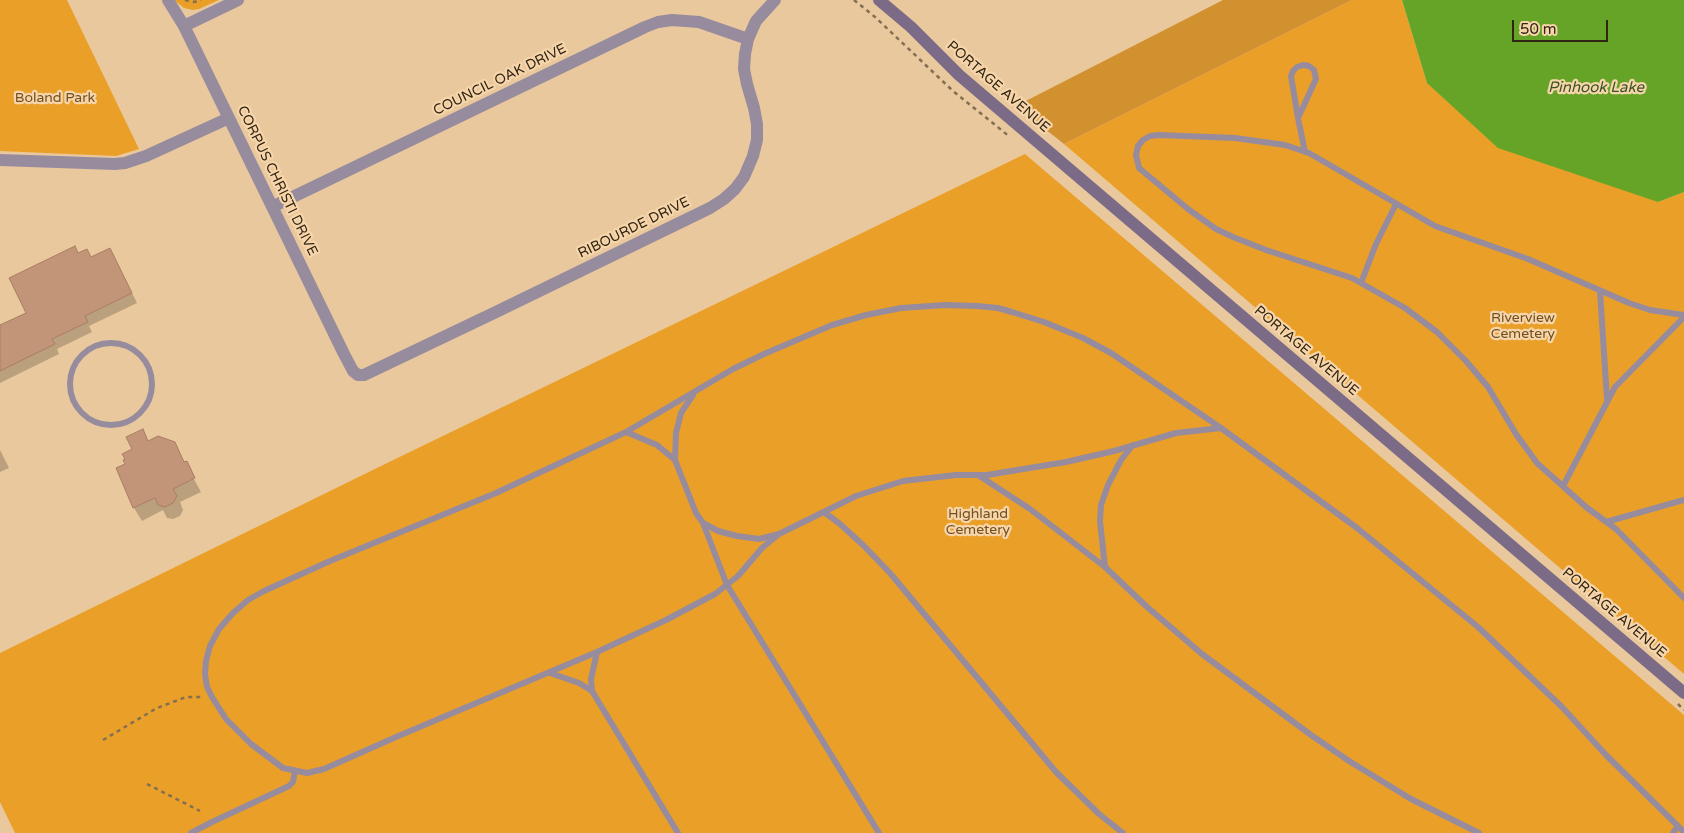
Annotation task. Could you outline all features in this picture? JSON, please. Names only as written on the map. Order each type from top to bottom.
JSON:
[{"type":"main road","name":"PORTAGE AVENUE","points":[[879,0],[911,27],[959,76],[1684,693]]},
{"type":"main road","name":"PORTAGE AVENUE","points":[[892,0],[911,27]]},
{"type":"street","name":"CORPUS CHRISTI DRIVE","points":[[168,0],[184,26],[344,354],[353,371],[358,375]]},
{"type":"street","points":[[184,26],[238,0]]},
{"type":"street","name":"RIBOURDE DRIVE","points":[[358,375],[364,375],[496,312],[710,208],[724,199],[744,177],[754,156],[757,124],[744,70],[748,38],[756,21],[774,0]]},
{"type":"street","name":"COUNCIL OAK DRIVE","points":[[272,207],[658,22],[686,20],[699,22],[748,38]]},
{"type":"street","points":[[0,160],[126,163],[146,156],[229,118]]},
{"type":"lane","points":[[1298,118],[1316,79],[1314,70],[1309,66],[1303,65],[1297,67],[1291,76],[1298,118],[1305,152]]},
{"type":"lane","points":[[1684,316],[1650,310],[1600,291],[1528,259],[1435,226],[1355,179],[1305,152],[1285,145],[1254,140],[1159,135],[1150,136],[1138,146],[1136,154],[1139,168],[1188,209],[1216,229],[1250,244],[1352,278],[1412,313],[1437,332],[1450,344],[1488,388],[1526,449],[1537,463],[1623,536],[1684,598]]},
{"type":"lane","points":[[1361,284],[1376,244],[1396,204]]},
{"type":"lane","points":[[1600,291],[1607,401]]},
{"type":"lane","points":[[779,534],[762,548],[738,576],[727,585],[715,594],[666,620],[550,673],[324,769],[307,773],[284,768],[251,744],[226,719],[207,687],[206,661],[210,646],[219,629],[248,600],[272,587],[496,493],[626,432],[694,394],[733,369],[832,325],[866,315],[901,308],[945,305],[977,306],[1012,312],[1044,322],[1083,338],[1111,353],[1221,428],[1357,528],[1478,627],[1512,658],[1684,832]]},
{"type":"lane","points":[[1563,486],[1615,387],[1684,316]]},
{"type":"lane","points":[[110,342],[125,345],[138,353],[148,365],[152,379],[151,394],[145,408],[134,418],[120,424],[104,425],[90,420],[78,410],[71,396],[70,381],[74,366],[82,354],[95,346],[110,342]]},
{"type":"lane","points":[[694,394],[681,414],[676,434],[675,460],[696,513],[703,523],[727,585],[880,833]]},
{"type":"lane","points":[[703,523],[718,531],[759,539],[779,534],[856,496],[904,481],[978,475],[1066,462],[1176,433],[1221,428]]},
{"type":"lane","points":[[626,432],[657,444],[675,460]]},
{"type":"lane","points":[[1105,567],[1100,521],[1102,505],[1108,485],[1121,460],[1133,445]]},
{"type":"lane","points":[[978,475],[1030,509],[1105,567],[1146,606],[1202,654],[1318,740],[1402,794],[1479,833]]},
{"type":"lane","points":[[1606,522],[1684,500]]},
{"type":"lane","points":[[824,512],[852,535],[890,573],[1056,772],[1099,814],[1123,833]]},
{"type":"lane","points":[[597,652],[591,679],[592,691],[678,833]]},
{"type":"lane","points":[[550,673],[592,691]]},
{"type":"lane","points":[[191,833],[289,786],[293,782],[296,771]]},
{"type":"lane","points":[[1673,833],[1678,826]]},
{"type":"path","points":[[185,0],[194,2],[201,0]]},
{"type":"path","points":[[103,740],[158,708],[186,698],[212,697]]},
{"type":"path","points":[[147,784],[200,811]]},
{"type":"green space","name":"Boland Park","points":[[0,0],[67,0],[139,149],[116,156],[0,151]]},
{"type":"green space","points":[[174,0],[219,0],[193,10],[184,8]]},
{"type":"green space","name":"Riverview Cemetery","points":[[1352,0],[1402,0],[1427,83],[1658,202],[1684,192],[1684,674],[1064,144]]},
{"type":"green space","name":"Highland Cemetery","points":[[1025,154],[1684,715],[1684,833],[15,833],[0,802],[0,653]]},
{"type":"shaded area","points":[[1223,0],[1352,0],[1064,144],[1016,106]]},
{"type":"water","name":"Pinhook Lake","points":[[1402,0],[1684,0],[1684,192],[1658,202],[1498,148],[1427,83]]},
{"type":"building","points":[[75,246],[78,253],[87,249],[91,257],[110,248],[132,293],[85,316],[88,322],[52,339],[55,344],[0,371],[0,325],[26,313],[9,278]]},
{"type":"building","points":[[143,429],[148,441],[158,436],[175,442],[184,462],[187,461],[195,478],[173,489],[177,496],[173,503],[165,507],[158,505],[155,498],[133,508],[116,468],[125,464],[122,454],[132,449],[126,437]]}]
